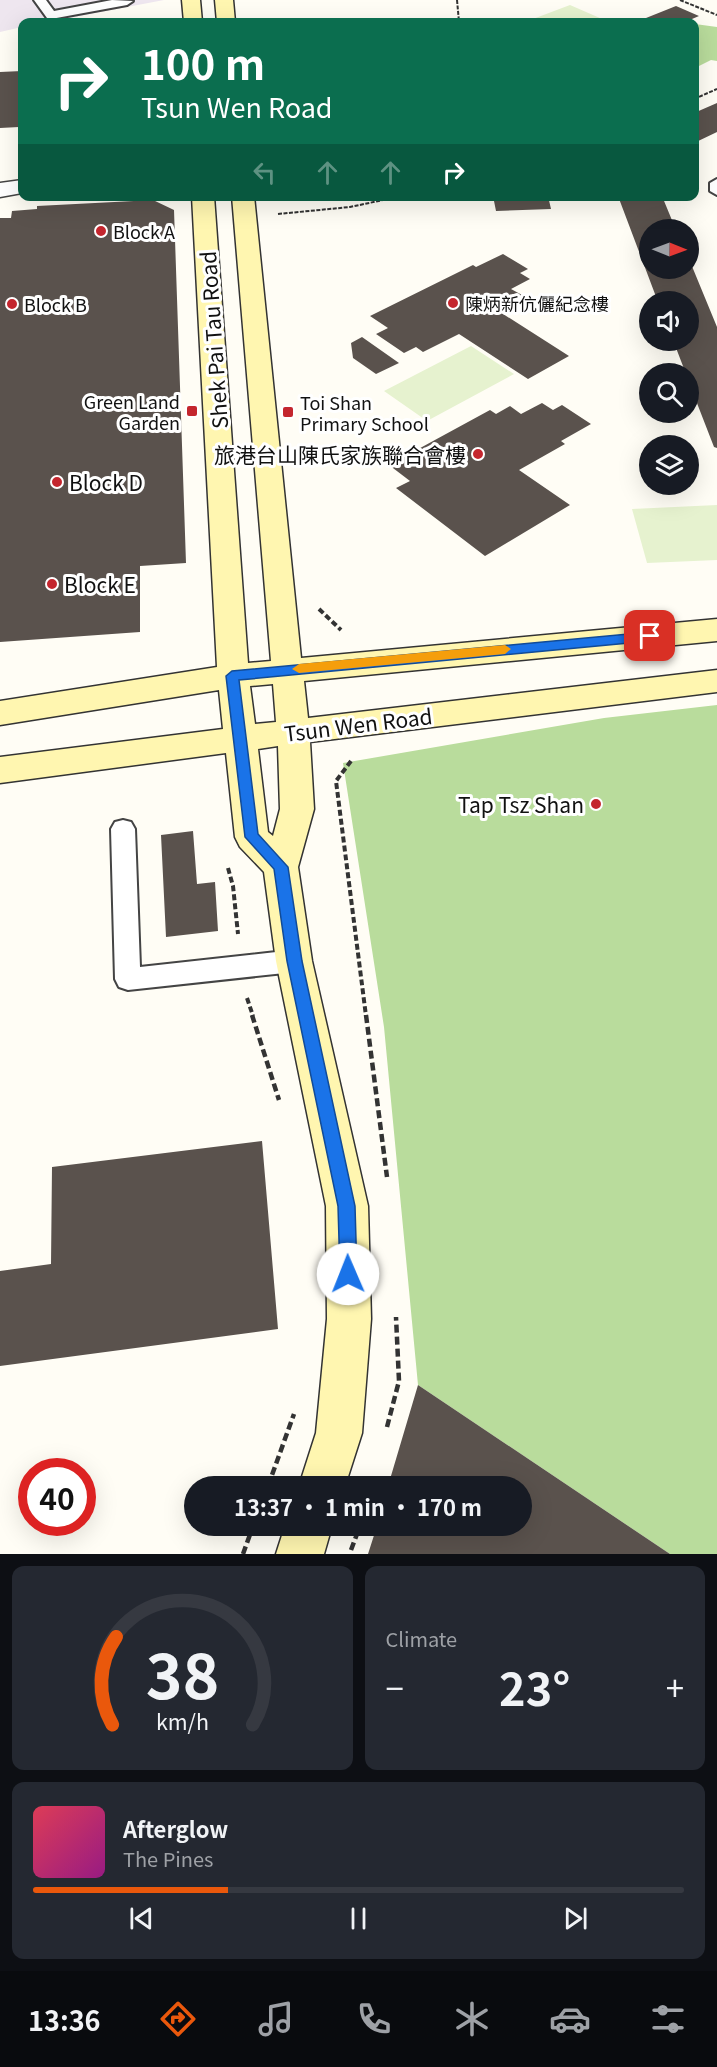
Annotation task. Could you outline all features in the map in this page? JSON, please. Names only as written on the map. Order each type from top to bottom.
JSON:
[{"type":"main road","points":[[191,0],[193,18]]},
{"type":"main road","points":[[224,0],[226,18]]},
{"type":"main road","name":"Shek Pai Tau Road","points":[[203,201],[232,676],[239,739],[252,837],[281,867]]},
{"type":"main road","name":"Shek Pai Tau Road","points":[[243,201],[293,732],[297,809],[281,867],[294,961],[347,1206],[350,1319],[339,1433],[325,1476]]},
{"type":"main road","points":[[0,713],[232,676],[717,630]]},
{"type":"main road","name":"Tsun Wen Road","points":[[0,770],[717,681]]},
{"type":"main road","points":[[300,1554],[306,1536]]},
{"type":"street","points":[[0,190],[18,187]]},
{"type":"lane","points":[[40,0],[51,15],[127,1]]},
{"type":"lane","points":[[717,183],[717,191]]},
{"type":"lane","points":[[123,829],[128,979],[294,961]]},
{"type":"path","points":[[457,0],[459,18]]},
{"type":"path","points":[[680,0],[717,15]]},
{"type":"path","points":[[699,97],[717,89]]},
{"type":"path","points":[[282,214],[350,207],[378,201]]},
{"type":"path","points":[[225,859],[233,886],[244,988],[282,1108]]},
{"type":"path","points":[[272,1476],[298,1402]]},
{"type":"path","points":[[243,1554],[249,1536]]},
{"type":"path","points":[[350,1554],[356,1536]]},
{"type":"shaded area","points":[[0,0],[164,0],[69,18],[18,18],[18,28],[0,32]]},
{"type":"green space","points":[[570,5],[600,18],[536,18]]},
{"type":"green space","points":[[699,25],[717,27],[717,61],[711,60],[699,66]]},
{"type":"green space","points":[[471,346],[514,374],[427,421],[384,391]]},
{"type":"green space","points":[[717,505],[717,560],[647,563],[632,509]]},
{"type":"green space","points":[[717,705],[717,1554],[670,1554],[418,1385],[384,1027],[343,763],[604,718]]},
{"type":"building","points":[[676,6],[699,16],[694,18],[646,18]]},
{"type":"building","points":[[18,71],[18,127],[0,128],[0,72]]},
{"type":"building","points":[[717,103],[717,132],[699,141],[699,111]]},
{"type":"building","points":[[155,201],[174,210],[186,563],[140,566],[140,632],[0,642],[0,218],[11,218],[12,211],[37,209],[37,206]]},
{"type":"building","points":[[494,201],[549,201],[551,209],[496,211]]},
{"type":"building","points":[[620,201],[664,201],[671,219],[639,219],[639,252]]},
{"type":"building","name":"陳炳新伉儷紀念樓","points":[[503,254],[528,269],[520,273],[530,279],[511,289],[522,295],[508,302],[514,305],[500,312],[569,356],[528,379],[459,334],[423,352],[416,347],[404,353],[376,334],[388,328],[370,316],[473,265],[476,267]]},
{"type":"building","points":[[649,279],[697,279],[717,327],[717,448],[714,447],[699,408],[699,363],[682,363],[677,351],[699,351],[699,291],[654,291]]},
{"type":"building","points":[[362,337],[399,363],[376,374],[353,358],[351,343]]},
{"type":"building","name":"旅港台山陳氏家族聯合會樓","points":[[542,403],[553,410],[562,405],[591,424],[561,441],[565,444],[519,470],[570,505],[485,556],[396,488],[410,481],[389,465],[490,410],[496,414],[510,406],[521,414]]},
{"type":"building","points":[[193,831],[197,884],[215,882],[218,931],[166,937],[161,835]]},
{"type":"building","points":[[262,1141],[278,1329],[0,1366],[0,1271],[51,1264],[52,1167]]},
{"type":"building","points":[[418,1385],[670,1554],[368,1554],[374,1536],[532,1536],[532,1476],[391,1476]]},
{"type":"slow traffic","points":[[299,669],[505,649]]},
{"type":"place","name":"Block A","points":[[101,231]]},
{"type":"place","name":"陳炳新伉儷紀念樓","points":[[453,303]]},
{"type":"place","name":"Block B","points":[[12,304]]},
{"type":"place","name":"Green Land Garden","points":[[192,411]]},
{"type":"place","name":"Toi Shan Primary School","points":[[288,412]]},
{"type":"place","name":"旅港台山陳氏家族聯合會樓","points":[[478,454]]},
{"type":"place","name":"Block D","points":[[57,482]]},
{"type":"place","name":"Block E","points":[[52,584]]},
{"type":"place","name":"Tap Tsz Shan","points":[[596,804]]},
{"type":"route","points":[[348,1274],[347,1206],[294,961],[281,867],[252,837],[232,676],[357,662],[650,636]]}]
